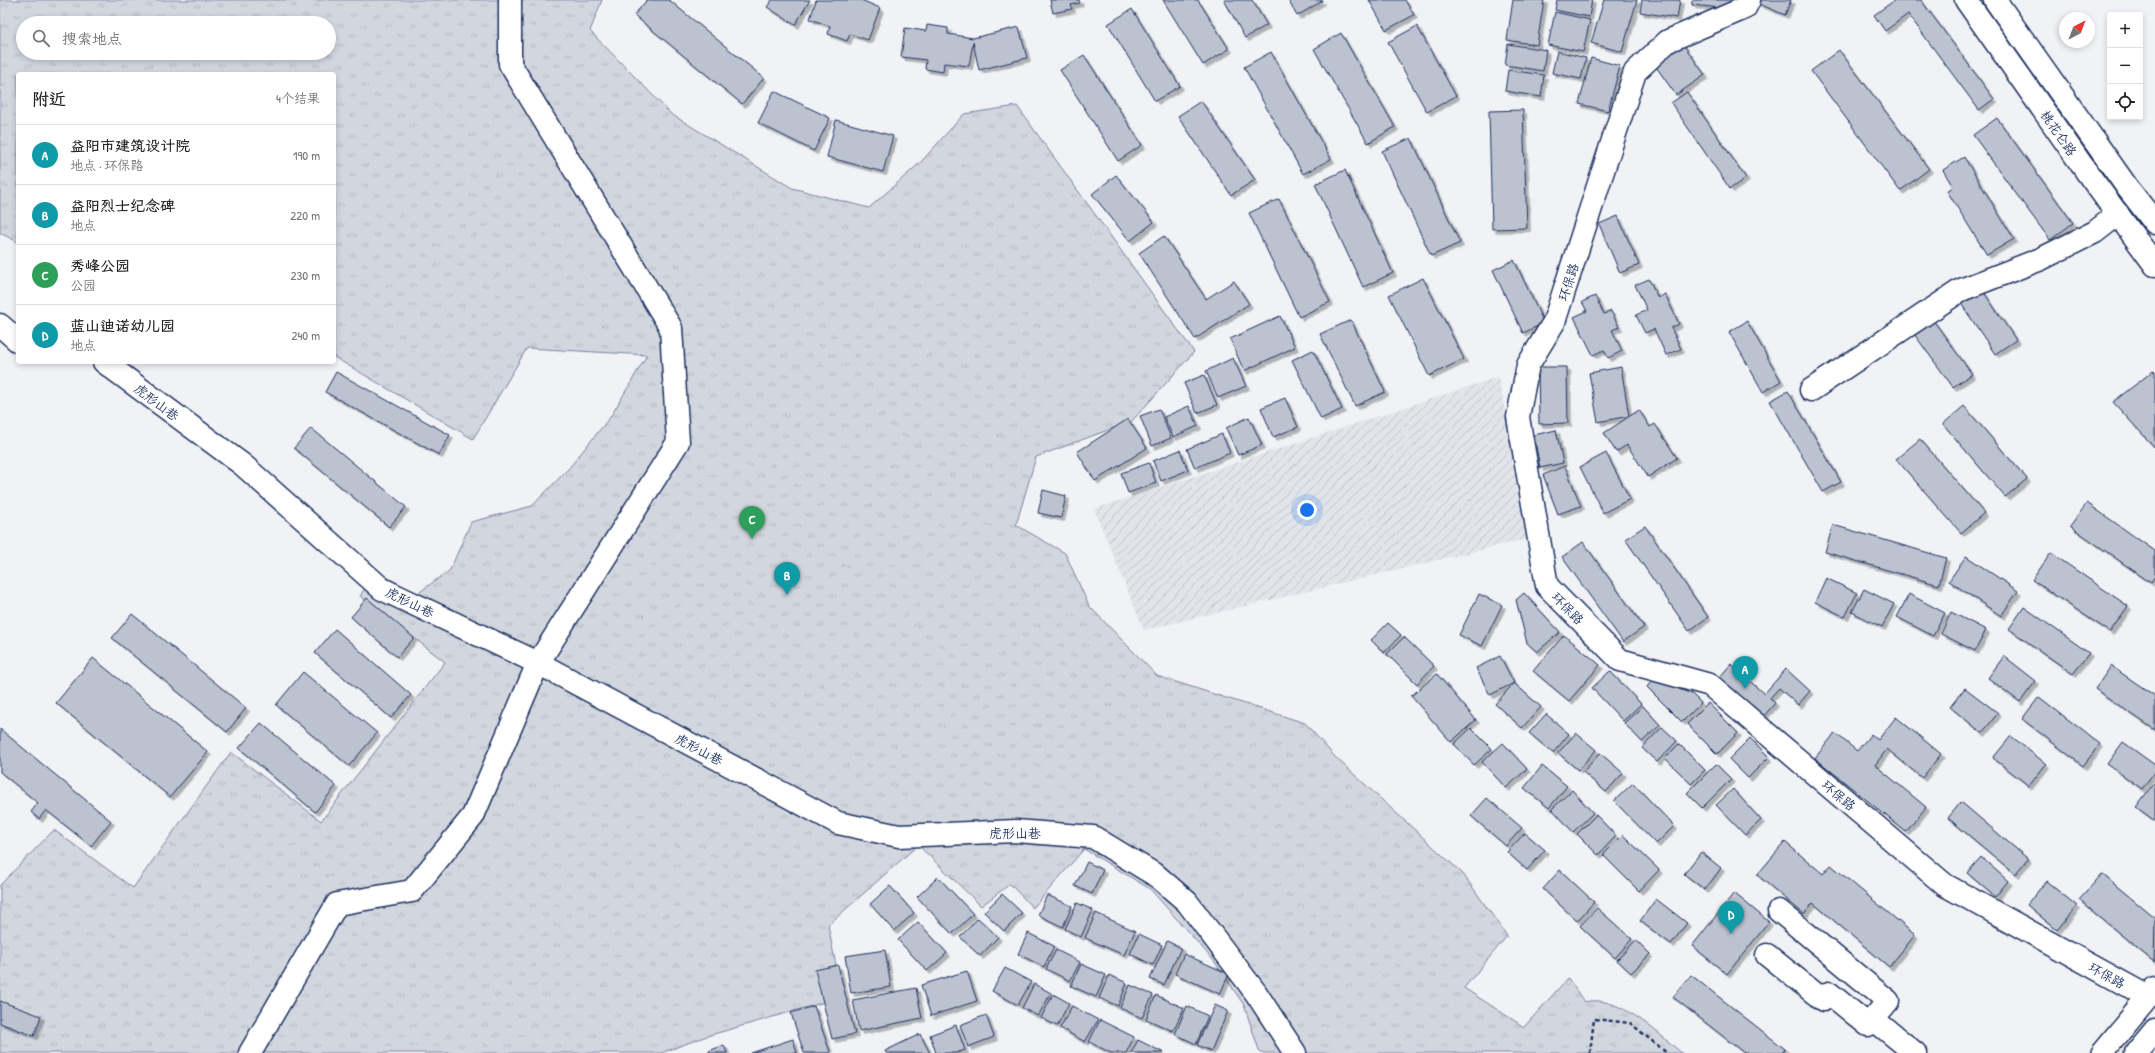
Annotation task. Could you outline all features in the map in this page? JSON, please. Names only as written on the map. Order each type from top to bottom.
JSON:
[{"type":"street","points":[[250,1053],[337,904],[412,891],[473,816],[538,663],[678,442],[671,328],[510,64],[510,0]]},
{"type":"street","name":"环保路","points":[[1749,0],[1745,8],[1668,41],[1635,72],[1554,322],[1528,365],[1518,417],[1547,586],[1620,660],[1710,686],[1944,884],[2152,994]]},
{"type":"street","name":"桃花仑路","points":[[1966,0],[2155,264]]},
{"type":"street","name":"桃花仑路","points":[[1995,0],[2122,181],[2155,223]]},
{"type":"street","points":[[1811,390],[1961,290],[2041,260],[2095,232],[2118,214]]},
{"type":"street","points":[[0,325],[16,339]]},
{"type":"street","name":"虎形山巷","points":[[107,364],[243,465],[382,589],[538,663],[838,823],[899,836],[1016,831],[1093,837],[1157,876],[1187,902],[1256,993],[1295,1053]]},
{"type":"street","points":[[1767,955],[1824,1000],[1829,993],[1868,1025],[1888,1001],[1779,911]]},
{"type":"street","points":[[2102,1053],[2152,994]]},
{"type":"street","points":[[1873,1019],[1915,1053]]},
{"type":"street","points":[[2136,1053],[2155,1030]]},
{"type":"path","points":[[1590,1053],[1594,1019],[1630,1023],[1667,1053]]},
{"type":"shaded area","points":[[1498,377],[1531,538],[1144,630],[1094,509]]},
{"type":"green space","points":[[0,0],[602,0],[590,31],[671,114],[792,188],[869,208],[921,162],[964,114],[1017,106],[1194,352],[1132,421],[1036,457],[1016,525],[1065,553],[1089,606],[1157,676],[1305,723],[1335,757],[1463,874],[1507,936],[1464,988],[1524,1027],[1568,978],[1584,1002],[1597,1001],[1610,1003],[1623,1009],[1649,1026],[1682,1053],[1260,1053],[1244,1005],[1214,961],[1150,889],[1084,849],[1033,908],[1010,884],[981,906],[918,845],[828,925],[842,997],[707,1036],[661,1053],[0,1053],[0,885],[54,830],[133,888],[231,752],[321,821],[445,662],[360,596],[376,571],[417,594],[450,570],[471,522],[532,506],[569,468],[611,416],[647,355],[527,348],[473,439],[336,358],[336,72],[16,72],[16,241],[0,233]]},
{"type":"building","points":[[647,0],[669,0],[764,78],[742,104],[634,15]]},
{"type":"building","points":[[772,0],[810,0],[795,25],[767,7]]},
{"type":"building","points":[[816,0],[861,0],[880,8],[868,40],[850,34],[847,41],[828,34],[830,26],[810,19]]},
{"type":"building","points":[[1050,0],[1079,0],[1080,3],[1071,5],[1072,9],[1053,13]]},
{"type":"building","points":[[1163,0],[1198,0],[1229,49],[1203,65]]},
{"type":"building","points":[[1224,0],[1252,0],[1267,25],[1245,38]]},
{"type":"building","points":[[1288,0],[1322,0],[1322,1],[1297,16]]},
{"type":"building","points":[[1369,0],[1405,0],[1414,15],[1386,30]]},
{"type":"building","points":[[1513,0],[1544,0],[1537,45],[1507,40]]},
{"type":"building","points":[[1557,0],[1592,0],[1589,17],[1555,10]]},
{"type":"building","points":[[1604,0],[1637,0],[1622,52],[1591,43]]},
{"type":"building","points":[[1642,0],[1680,0],[1677,18],[1640,12]]},
{"type":"building","points":[[1692,0],[1732,0],[1731,9],[1692,5]]},
{"type":"building","points":[[1759,0],[1791,0],[1785,15],[1757,3]]},
{"type":"building","points":[[1895,0],[1921,0],[1994,99],[1979,110],[1908,14],[1885,31],[1874,15]]},
{"type":"building","points":[[1132,9],[1180,86],[1155,101],[1108,24]]},
{"type":"building","points":[[1555,12],[1590,20],[1583,52],[1548,45]]},
{"type":"building","points":[[927,25],[948,28],[948,34],[973,38],[1019,27],[1027,58],[979,70],[973,42],[969,66],[944,63],[943,72],[925,69],[926,60],[901,57],[905,28],[926,31]]},
{"type":"building","points":[[1417,26],[1456,96],[1427,112],[1388,42]]},
{"type":"building","points":[[1341,33],[1395,127],[1368,143],[1314,49]]},
{"type":"building","points":[[1508,44],[1546,50],[1543,71],[1505,65]]},
{"type":"building","points":[[1683,44],[1705,75],[1676,95],[1654,64]]},
{"type":"building","points":[[1839,50],[1929,169],[1900,191],[1811,71]]},
{"type":"building","points":[[1557,51],[1586,58],[1581,79],[1552,73]]},
{"type":"building","points":[[1271,52],[1331,159],[1303,174],[1244,67]]},
{"type":"building","points":[[1084,55],[1142,145],[1118,161],[1060,70]]},
{"type":"building","points":[[1591,58],[1620,66],[1608,111],[1579,104]]},
{"type":"building","points":[[1508,70],[1544,75],[1541,97],[1505,91]]},
{"type":"building","points":[[774,91],[830,118],[814,151],[758,123]]},
{"type":"building","points":[[1687,92],[1746,178],[1730,189],[1671,103]]},
{"type":"building","points":[[1201,101],[1255,180],[1231,195],[1178,116]]},
{"type":"building","points":[[1523,110],[1527,228],[1492,229],[1489,111]]},
{"type":"building","points":[[1997,118],[2073,223],[2050,240],[1973,135]]},
{"type":"building","points":[[836,120],[893,136],[883,172],[827,157]]},
{"type":"building","points":[[1411,138],[1460,243],[1431,256],[1382,151]]},
{"type":"building","points":[[1964,157],[2014,239],[1987,255],[1947,191],[1953,187],[1943,170]]},
{"type":"building","points":[[1345,170],[1393,273],[1363,287],[1315,184]]},
{"type":"building","points":[[1116,175],[1154,222],[1130,241],[1092,194]]},
{"type":"building","points":[[1279,199],[1330,302],[1299,317],[1249,213]]},
{"type":"building","points":[[1618,216],[1639,265],[1620,273],[1599,224]]},
{"type":"building","points":[[1164,236],[1206,299],[1234,281],[1249,304],[1195,339],[1139,253]]},
{"type":"building","points":[[1514,260],[1544,323],[1523,333],[1493,270]]},
{"type":"building","points":[[1423,278],[1464,359],[1429,376],[1389,295]]},
{"type":"building","points":[[1649,279],[1658,298],[1665,294],[1679,324],[1671,328],[1681,349],[1666,355],[1654,329],[1645,333],[1636,315],[1647,310],[1635,285]]},
{"type":"building","points":[[1979,285],[2016,340],[1995,354],[1958,299]]},
{"type":"building","points":[[1595,296],[1604,314],[1611,311],[1619,327],[1612,330],[1622,351],[1608,358],[1604,350],[1593,355],[1574,317],[1587,311],[1582,302]]},
{"type":"building","points":[[1280,316],[1295,347],[1244,371],[1230,339]]},
{"type":"building","points":[[1351,320],[1385,392],[1355,406],[1320,334]]},
{"type":"building","points":[[1933,320],[1972,374],[1953,387],[1914,334]]},
{"type":"building","points":[[1747,321],[1781,381],[1763,392],[1729,332]]},
{"type":"building","points":[[1313,350],[1342,409],[1321,419],[1292,360]]},
{"type":"building","points":[[1233,358],[1246,386],[1218,398],[1206,371]]},
{"type":"building","points":[[1538,367],[1567,367],[1568,423],[1539,424]]},
{"type":"building","points":[[1621,367],[1629,416],[1598,422],[1589,373]]},
{"type":"building","points":[[2153,371],[2155,372],[2155,448],[2113,402]]},
{"type":"building","points":[[336,372],[450,435],[439,455],[325,392]]},
{"type":"building","points":[[1204,375],[1217,405],[1197,413],[1184,383]]},
{"type":"building","points":[[1788,391],[1841,482],[1823,492],[1770,401]]},
{"type":"building","points":[[1285,398],[1298,427],[1273,437],[1261,408]]},
{"type":"building","points":[[1189,406],[1198,426],[1173,437],[1164,417]]},
{"type":"building","points":[[1964,406],[2027,479],[2005,497],[1943,424]]},
{"type":"building","points":[[1159,409],[1171,438],[1152,446],[1140,416]]},
{"type":"building","points":[[1639,410],[1650,427],[1655,424],[1677,458],[1648,477],[1627,445],[1616,452],[1604,433]]},
{"type":"building","points":[[1249,417],[1262,445],[1238,455],[1226,428]]},
{"type":"building","points":[[1128,419],[1147,448],[1095,481],[1077,452]]},
{"type":"building","points":[[311,428],[406,507],[389,527],[294,448]]},
{"type":"building","points":[[1556,430],[1563,463],[1540,468],[1534,435]]},
{"type":"building","points":[[1222,434],[1230,453],[1195,468],[1187,449]]},
{"type":"building","points":[[1920,439],[1984,513],[1961,533],[1896,459]]},
{"type":"building","points":[[1180,450],[1188,470],[1161,481],[1153,461]]},
{"type":"building","points":[[1606,453],[1630,499],[1603,513],[1580,467]]},
{"type":"building","points":[[1149,463],[1156,483],[1128,493],[1121,473]]},
{"type":"building","points":[[1565,466],[1581,506],[1558,514],[1543,475]]},
{"type":"building","points":[[1043,490],[1066,496],[1061,518],[1038,513]]},
{"type":"building","points":[[2087,503],[2155,551],[2155,577],[2151,583],[2070,526]]},
{"type":"building","points":[[1833,525],[1946,558],[1939,585],[1825,552]]},
{"type":"building","points":[[1645,526],[1708,617],[1689,631],[1625,539]]},
{"type":"building","points":[[1583,542],[1644,627],[1623,642],[1562,557]]},
{"type":"building","points":[[2051,553],[2128,606],[2110,632],[2032,580]]},
{"type":"building","points":[[1966,556],[2018,591],[2001,616],[1949,581]]},
{"type":"building","points":[[1826,578],[1857,593],[1845,617],[1815,602]]},
{"type":"building","points":[[1864,589],[1894,604],[1882,627],[1852,612]]},
{"type":"building","points":[[1524,593],[1560,632],[1537,652],[1527,643],[1516,600]]},
{"type":"building","points":[[1479,594],[1502,605],[1482,646],[1459,635]]},
{"type":"building","points":[[1909,594],[1945,613],[1933,636],[1897,617]]},
{"type":"building","points":[[367,598],[414,638],[397,657],[351,617]]},
{"type":"building","points":[[2024,607],[2089,653],[2073,674],[2009,629]]},
{"type":"building","points":[[1951,612],[1986,630],[1975,651],[1941,634]]},
{"type":"building","points":[[132,614],[246,708],[227,732],[112,638]]},
{"type":"building","points":[[1388,623],[1401,635],[1384,653],[1371,640]]},
{"type":"building","points":[[335,629],[411,695],[391,718],[315,653]]},
{"type":"building","points":[[1564,635],[1600,665],[1569,701],[1533,671]]},
{"type":"building","points":[[1404,637],[1434,666],[1417,684],[1387,654]]},
{"type":"building","points":[[1500,656],[1514,683],[1490,695],[1476,668]]},
{"type":"building","points":[[2004,656],[2036,681],[2020,702],[1988,678]]},
{"type":"building","points":[[93,658],[208,752],[170,797],[56,703]]},
{"type":"building","points":[[1731,664],[1764,694],[1786,669],[1810,691],[1798,705],[1779,688],[1770,698],[1775,703],[1763,717],[1719,678]]},
{"type":"building","points":[[2111,666],[2155,696],[2155,730],[2095,689]]},
{"type":"building","points":[[1610,671],[1641,704],[1623,721],[1592,688]]},
{"type":"building","points":[[303,672],[377,733],[349,766],[276,705]]},
{"type":"building","points":[[1437,674],[1476,720],[1451,742],[1411,696]]},
{"type":"building","points":[[1653,679],[1692,694],[1701,703],[1682,722],[1647,687]]},
{"type":"building","points":[[1514,683],[1541,707],[1522,728],[1495,704]]},
{"type":"building","points":[[1965,688],[1998,713],[1982,733],[1950,707]]},
{"type":"building","points":[[2039,697],[2100,744],[2083,766],[2022,719]]},
{"type":"building","points":[[1708,703],[1738,733],[1717,754],[1687,724]]},
{"type":"building","points":[[1643,706],[1660,725],[1642,742],[1624,723]]},
{"type":"building","points":[[1546,714],[1569,734],[1553,753],[1529,733]]},
{"type":"building","points":[[1896,717],[1941,754],[1922,778],[1887,749],[1875,765],[1926,807],[1906,832],[1815,758],[1835,733],[1857,751],[1871,734],[1878,740]]},
{"type":"building","points":[[261,723],[336,786],[315,812],[239,748]]},
{"type":"building","points":[[1662,727],[1677,741],[1657,762],[1642,748]]},
{"type":"building","points":[[1471,728],[1492,749],[1474,765],[1454,744]]},
{"type":"building","points":[[0,729],[111,821],[91,846],[46,810],[39,819],[31,812],[38,803],[0,772]]},
{"type":"building","points":[[1576,733],[1596,750],[1578,770],[1558,753]]},
{"type":"building","points":[[2011,736],[2046,764],[2029,786],[1993,758]]},
{"type":"building","points":[[1750,738],[1769,757],[1748,778],[1729,759]]},
{"type":"building","points":[[2123,742],[2155,765],[2155,771],[2142,789],[2107,764]]},
{"type":"building","points":[[1503,743],[1527,769],[1506,788],[1482,762]]},
{"type":"building","points":[[1679,744],[1705,770],[1691,784],[1665,758]]},
{"type":"building","points":[[1600,753],[1623,773],[1606,792],[1583,772]]},
{"type":"building","points":[[1716,764],[1731,779],[1702,808],[1687,793]]},
{"type":"building","points":[[1542,766],[1567,786],[1549,808],[1524,788]]},
{"type":"building","points":[[1633,783],[1674,826],[1656,844],[1614,801]]},
{"type":"building","points":[[2154,783],[2155,784],[2155,821],[2136,807]]},
{"type":"building","points":[[1733,789],[1761,820],[1745,835],[1716,805]]},
{"type":"building","points":[[1572,790],[1593,813],[1573,832],[1552,809]]},
{"type":"building","points":[[1487,798],[1522,828],[1506,846],[1471,816]]},
{"type":"building","points":[[1961,802],[2028,859],[2015,874],[1948,818]]},
{"type":"building","points":[[1596,815],[1616,836],[1598,855],[1577,834]]},
{"type":"building","points":[[1525,833],[1545,850],[1527,870],[1507,852]]},
{"type":"building","points":[[1623,835],[1659,870],[1639,891],[1603,855]]},
{"type":"building","points":[[1785,842],[1823,874],[1831,865],[1915,935],[1889,967],[1813,903],[1804,914],[1757,875]]},
{"type":"building","points":[[1701,852],[1721,868],[1705,890],[1684,874]]},
{"type":"building","points":[[1981,857],[2008,881],[1995,897],[1967,873]]},
{"type":"building","points":[[1087,862],[1103,870],[1092,894],[1075,886]]},
{"type":"building","points":[[1560,870],[1594,902],[1577,921],[1543,889]]},
{"type":"building","points":[[2102,874],[2155,918],[2154,962],[2079,900]]},
{"type":"building","points":[[938,877],[973,914],[952,934],[917,897]]},
{"type":"building","points":[[2046,881],[2077,906],[2057,930],[2027,905]]},
{"type":"building","points":[[890,886],[914,913],[894,931],[870,904]]},
{"type":"building","points":[[1734,893],[1769,922],[1727,974],[1692,946]]},
{"type":"building","points":[[1002,894],[1022,913],[1004,931],[984,912]]},
{"type":"building","points":[[1047,895],[1072,906],[1063,927],[1038,915]]},
{"type":"building","points":[[1656,899],[1687,923],[1671,944],[1640,921]]},
{"type":"building","points":[[1077,903],[1093,910],[1081,937],[1065,929]]},
{"type":"building","points":[[1597,908],[1632,939],[1615,958],[1580,926]]},
{"type":"building","points":[[1096,913],[1135,931],[1124,955],[1085,938]]},
{"type":"building","points":[[978,918],[998,937],[980,956],[960,937]]},
{"type":"building","points":[[918,922],[947,953],[927,971],[898,940]]},
{"type":"building","points":[[1028,933],[1054,946],[1044,967],[1018,954]]},
{"type":"building","points":[[1139,934],[1162,945],[1153,965],[1130,954]]},
{"type":"building","points":[[1636,940],[1650,954],[1631,973],[1617,960]]},
{"type":"building","points":[[1167,941],[1181,948],[1164,985],[1150,979]]},
{"type":"building","points":[[885,950],[891,987],[851,993],[845,956]]},
{"type":"building","points":[[1056,950],[1080,962],[1070,981],[1046,969]]},
{"type":"building","points":[[1184,954],[1229,974],[1220,994],[1175,974]]},
{"type":"building","points":[[1081,964],[1106,975],[1096,997],[1071,986]]},
{"type":"building","points":[[838,965],[855,1034],[832,1039],[815,970]]},
{"type":"building","points":[[1005,968],[1031,982],[1018,1005],[992,991]]},
{"type":"building","points":[[967,971],[977,1001],[931,1016],[921,985]]},
{"type":"building","points":[[1109,975],[1127,983],[1118,1006],[1099,998]]},
{"type":"building","points":[[1691,975],[1785,1049],[1782,1053],[1744,1053],[1673,997]]},
{"type":"building","points":[[1034,984],[1051,993],[1038,1016],[1022,1008]]},
{"type":"building","points":[[1130,985],[1153,995],[1142,1018],[1120,1008]]},
{"type":"building","points":[[916,988],[922,1018],[859,1031],[853,1000]]},
{"type":"building","points":[[1053,994],[1069,1003],[1057,1026],[1041,1018]]},
{"type":"building","points":[[1156,995],[1184,1008],[1173,1031],[1146,1019]]},
{"type":"building","points":[[0,1001],[41,1016],[34,1036],[0,1023]]},
{"type":"building","points":[[1215,1005],[1228,1011],[1211,1051],[1197,1045]]},
{"type":"building","points":[[814,1006],[830,1052],[827,1053],[804,1053],[791,1013]]},
{"type":"building","points":[[1072,1006],[1098,1020],[1085,1042],[1060,1028]]},
{"type":"building","points":[[1187,1006],[1208,1016],[1196,1044],[1175,1034]]},
{"type":"building","points":[[986,1015],[994,1037],[968,1047],[960,1025]]},
{"type":"building","points":[[1100,1020],[1134,1037],[1126,1053],[1111,1053],[1089,1042]]},
{"type":"building","points":[[956,1025],[965,1050],[956,1053],[936,1053],[930,1035]]},
{"type":"building","points":[[920,1034],[930,1053],[886,1053],[885,1051]]},
{"type":"building","points":[[793,1039],[797,1053],[751,1053]]},
{"type":"building","points":[[1138,1040],[1164,1053],[1131,1053]]},
{"type":"building","points":[[724,1045],[727,1053],[709,1053],[709,1051]]},
{"type":"place","name":"秀峰公园","points":[[752,539]]},
{"type":"place","name":"益阳烈士纪念碑","points":[[787,595]]},
{"type":"place","name":"益阳市建筑设计院","points":[[1745,689]]},
{"type":"place","name":"蓝山迪诺幼儿园","points":[[1731,934]]}]
